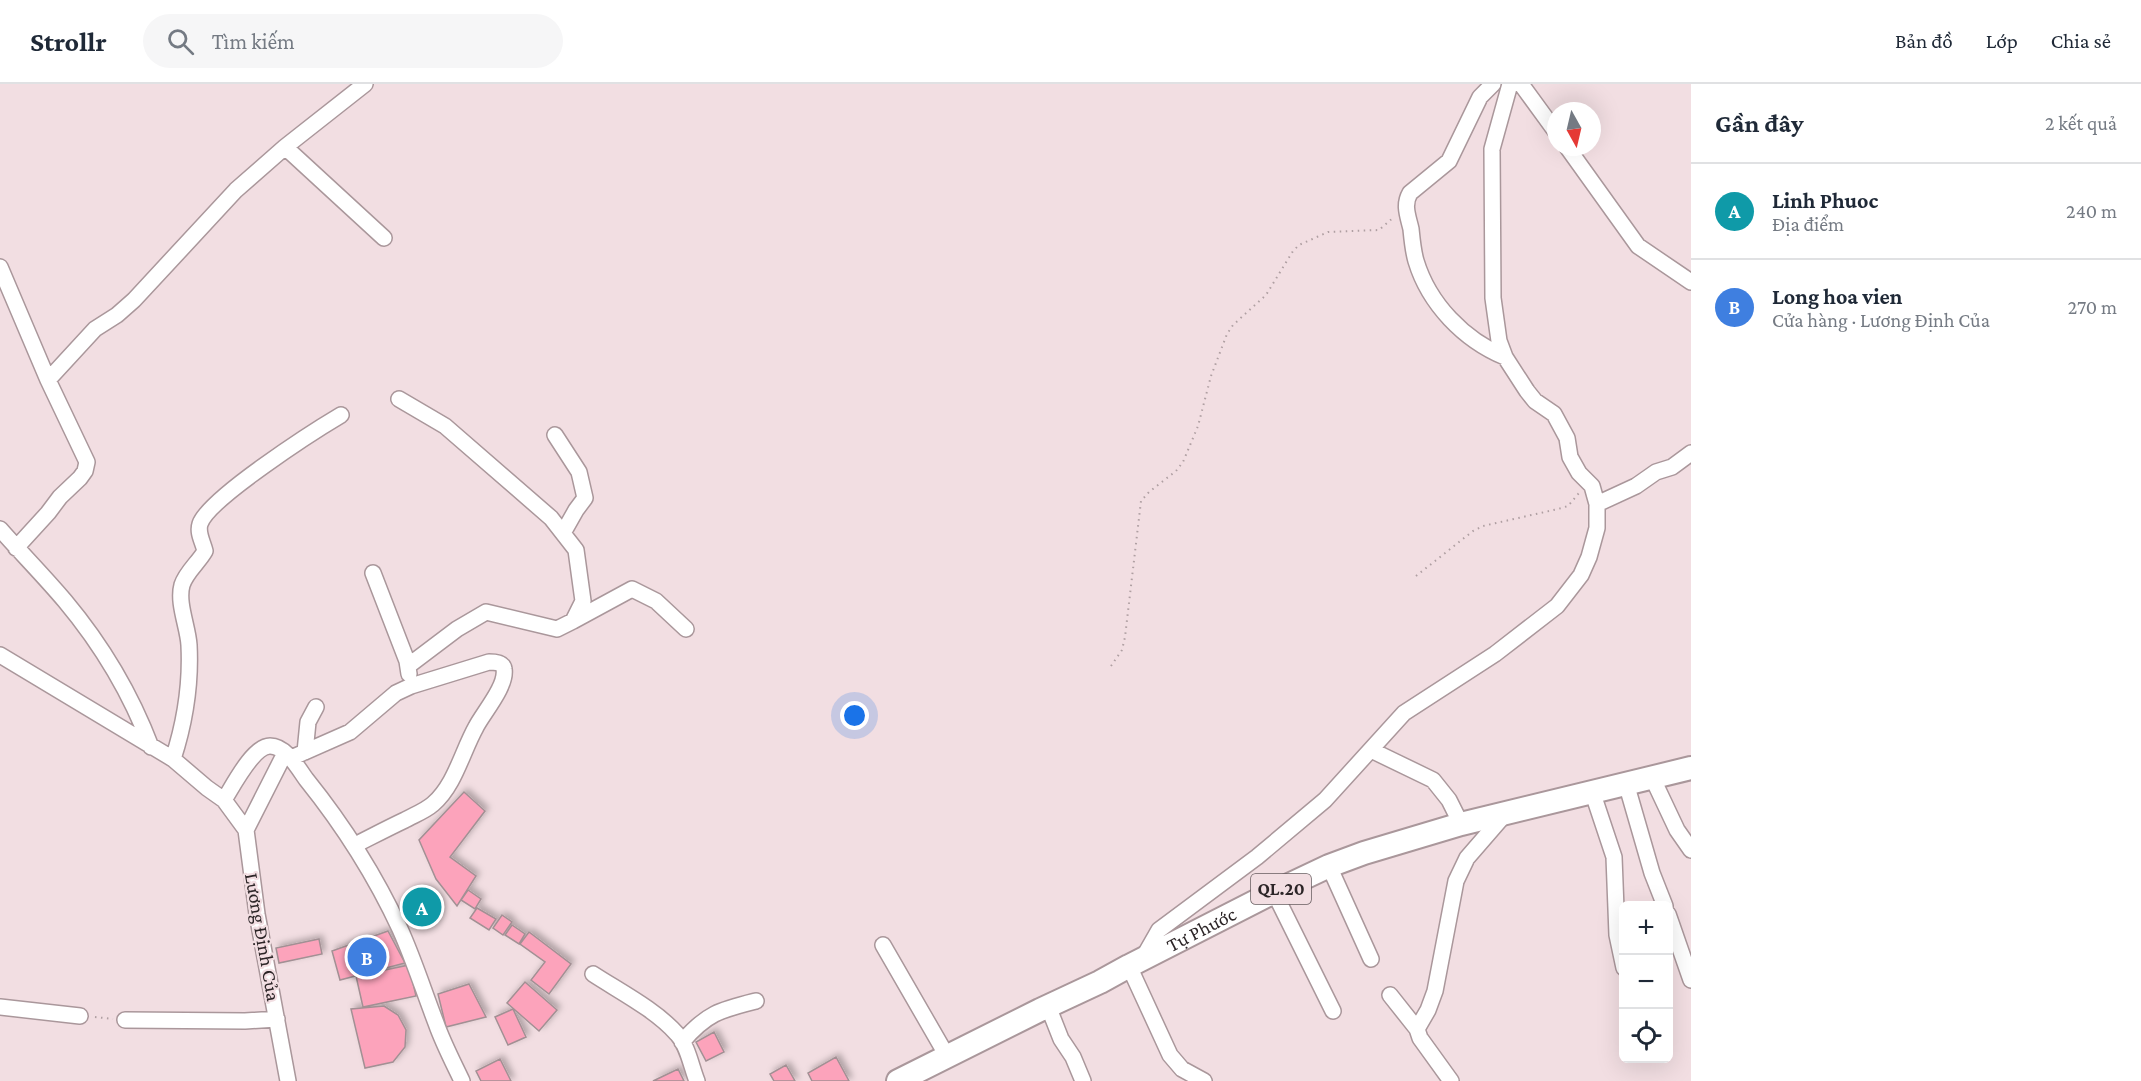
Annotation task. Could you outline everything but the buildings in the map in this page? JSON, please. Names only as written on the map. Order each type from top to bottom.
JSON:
[{"type":"highway","name":"Tự Phước","points":[[898,1081],[1100,982],[1274,892],[1364,853],[1461,824],[1691,768]]},
{"type":"street","points":[[48,380],[95,329],[117,315],[134,300],[236,190],[285,147],[365,84]]},
{"type":"street","points":[[1493,84],[1480,97],[1449,161],[1424,180],[1406,200],[1416,260],[1431,295],[1440,308],[1464,332],[1487,349],[1505,357]]},
{"type":"street","points":[[1204,1081],[1176,1063],[1136,962],[1159,930],[1257,857],[1325,800],[1404,713],[1495,654],[1557,606],[1581,575],[1598,528],[1597,504],[1592,486],[1578,473],[1570,457],[1567,438],[1554,414],[1535,401],[1505,357],[1499,341],[1493,298],[1492,149],[1510,84]]},
{"type":"street","points":[[1521,84],[1547,120]]},
{"type":"street","points":[[285,147],[384,238]]},
{"type":"street","points":[[1573,156],[1638,246],[1691,282]]},
{"type":"street","points":[[0,267],[48,380],[87,462],[85,471],[16,548]]},
{"type":"street","points":[[399,399],[445,426],[551,518],[563,533],[576,550],[583,601],[573,621]]},
{"type":"street","points":[[173,759],[183,728],[188,693],[188,632],[181,595],[183,584],[205,551],[199,530],[201,523],[216,502],[309,435],[341,416]]},
{"type":"street","points":[[555,435],[579,472],[585,498],[563,533]]},
{"type":"street","points":[[1597,504],[1636,486],[1647,477],[1672,467],[1691,453]]},
{"type":"street","points":[[0,529],[65,600],[86,627],[127,694],[151,747]]},
{"type":"street","points":[[373,573],[408,666],[411,686]]},
{"type":"street","points":[[408,666],[457,629],[486,612],[557,629],[632,589],[656,601],[686,629]]},
{"type":"street","name":"Lương Định Của","points":[[0,655],[173,759],[224,800],[246,830],[257,914],[288,1081]]},
{"type":"street","points":[[293,755],[350,732],[396,693],[411,686],[489,662],[502,665],[503,679],[497,694],[476,727],[441,796],[424,810],[355,845]]},
{"type":"street","points":[[246,830],[293,755],[316,706]]},
{"type":"street","points":[[224,800],[253,755],[262,748],[277,747],[293,755],[355,845],[399,929],[436,1025],[462,1081]]},
{"type":"street","points":[[1371,750],[1433,780],[1449,800],[1461,824]]},
{"type":"street","points":[[1652,777],[1677,830],[1691,850]]},
{"type":"street","points":[[1626,783],[1652,873],[1663,901]]},
{"type":"street","points":[[1592,791],[1614,857],[1617,935],[1621,955]]},
{"type":"street","points":[[1417,1029],[1428,1010],[1435,991],[1456,881],[1467,858],[1506,813]]},
{"type":"street","points":[[1329,867],[1371,959]]},
{"type":"street","points":[[1274,892],[1333,1011]]},
{"type":"street","points":[[1673,928],[1691,980]]},
{"type":"street","points":[[883,945],[947,1056]]},
{"type":"street","points":[[593,974],[652,1013],[677,1033],[697,1081]]},
{"type":"street","points":[[1390,995],[1417,1029],[1420,1038],[1451,1081]]},
{"type":"street","points":[[682,1042],[698,1024],[712,1014],[756,1001]]},
{"type":"street","points":[[0,1006],[80,1016]]},
{"type":"street","points":[[1048,1006],[1061,1039],[1073,1057],[1083,1081]]},
{"type":"street","points":[[124,1020],[245,1021],[278,1018]]},
{"type":"path","points":[[1111,666],[1122,650],[1125,637],[1141,501],[1176,471],[1183,462],[1198,426],[1211,376],[1233,325],[1266,295],[1299,245],[1328,232],[1379,231],[1386,226],[1406,200]]},
{"type":"path","points":[[1416,576],[1473,531],[1483,526],[1568,506],[1578,493],[1592,486]]},
{"type":"path","points":[[80,1016],[124,1020]]},
{"type":"place","name":"Linh Phuoc","points":[[422,907]]},
{"type":"place","name":"Long hoa vien","points":[[367,957]]}]
